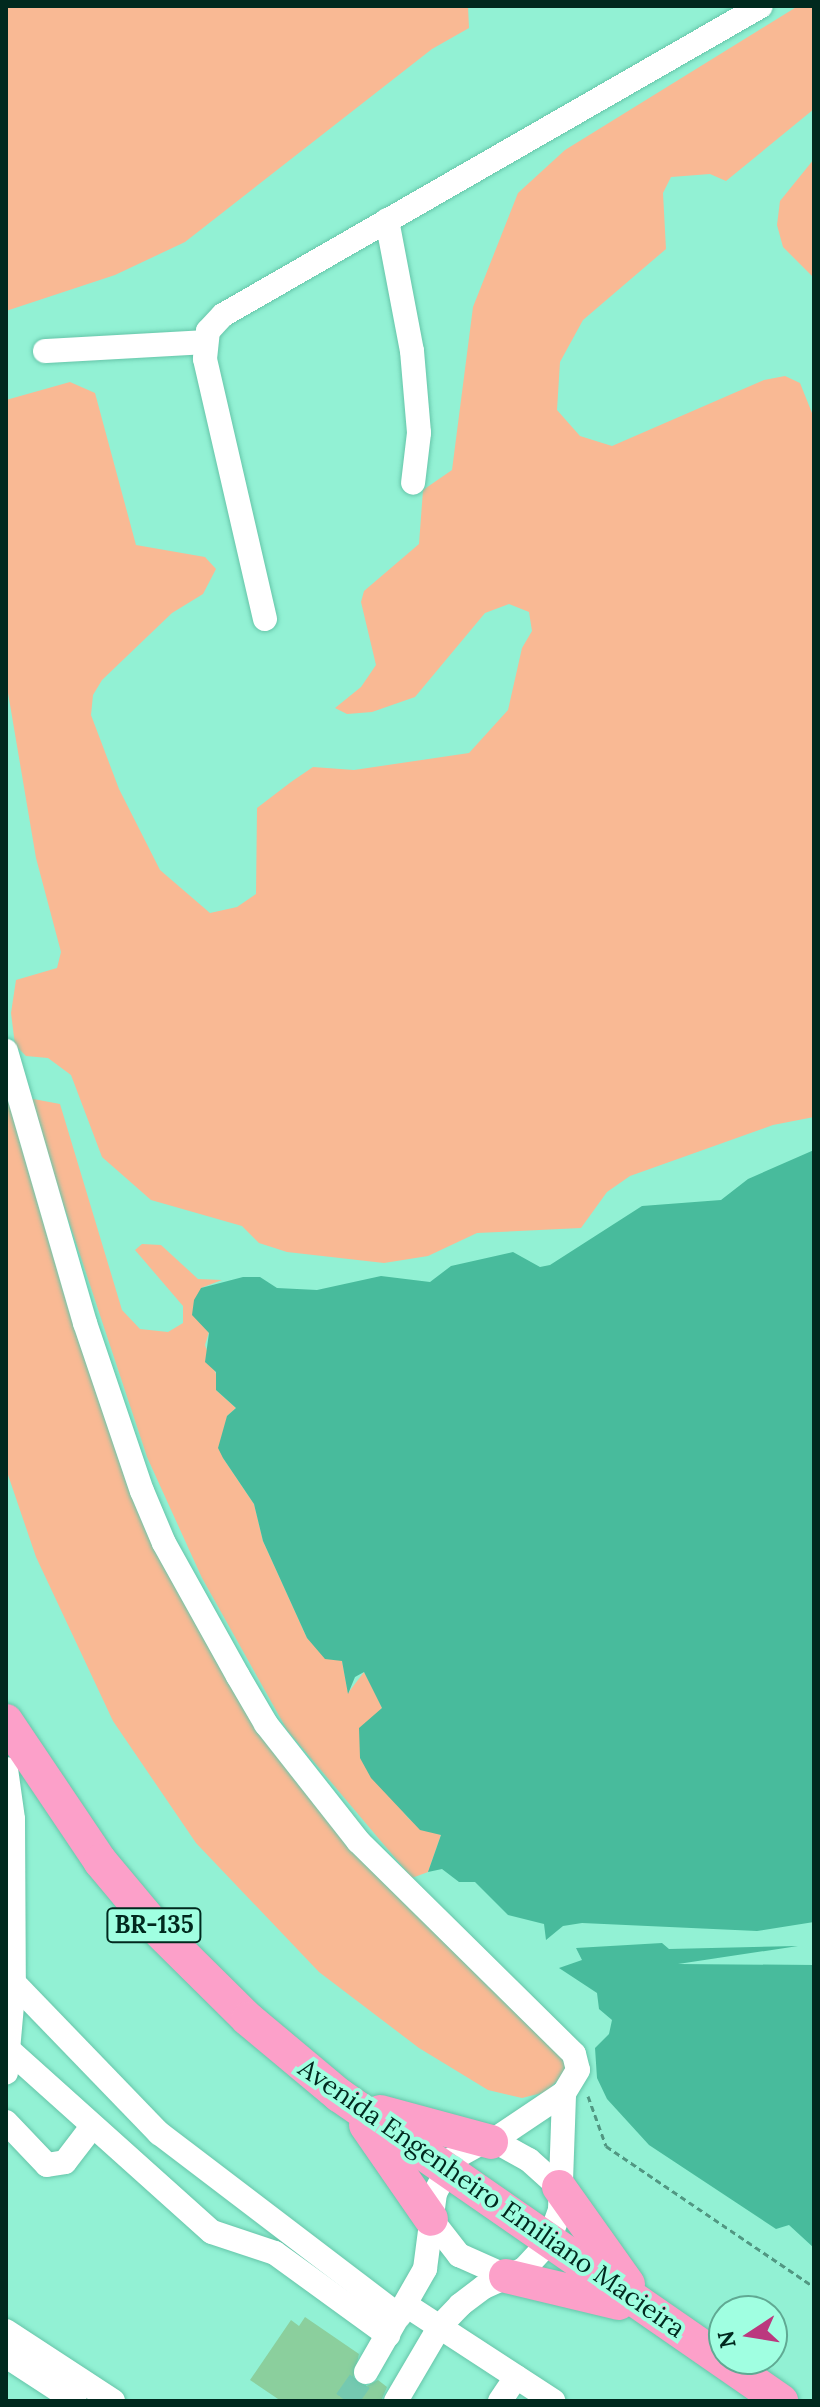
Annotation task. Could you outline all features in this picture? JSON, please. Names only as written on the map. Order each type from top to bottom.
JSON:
[{"type":"highway","name":"Avenida Engenheiro Emiliano Macieira","points":[[6,1721],[100,1861],[156,1928],[248,2019],[339,2095],[548,2243],[781,2401]]},
{"type":"highway","points":[[339,2095],[404,2121],[491,2142]]},
{"type":"highway","points":[[339,2095],[431,2219]]},
{"type":"highway","points":[[559,2187],[603,2254],[654,2315]]},
{"type":"highway","points":[[506,2276],[580,2290],[654,2315]]},
{"type":"lane","points":[[265,619],[204,342],[223,315],[761,6]]},
{"type":"lane","points":[[387,220],[412,351],[419,433],[413,483]]},
{"type":"lane","points":[[45,351],[204,342]]},
{"type":"lane","points":[[6,1051],[93,1349],[142,1491],[164,1543],[238,1676],[266,1724],[358,1841],[574,2054],[578,2070],[564,2093],[491,2142],[470,2147],[445,2169],[431,2219],[430,2256],[366,2372]]},
{"type":"lane","points":[[6,1769],[13,1819],[14,1983],[8,2062],[91,2128],[212,2232],[275,2253],[397,2319],[440,2326],[553,2401]]},
{"type":"lane","points":[[14,1983],[159,2133],[397,2319]]},
{"type":"lane","points":[[396,2401],[440,2326],[472,2294],[534,2261],[548,2243],[560,2210],[564,2093]]},
{"type":"lane","points":[[6,2122],[47,2165],[65,2162],[91,2128]]},
{"type":"lane","points":[[491,2142],[514,2149],[559,2187]]},
{"type":"lane","points":[[431,2219],[459,2255],[506,2276]]},
{"type":"lane","points":[[6,2331],[108,2400]]},
{"type":"lane","points":[[6,2356],[75,2401]]},
{"type":"lane","points":[[500,2401],[516,2377]]},
{"type":"path","points":[[578,2070],[606,2146],[814,2287]]},
{"type":"shaded area","points":[[6,6],[468,6],[469,28],[432,49],[185,242],[115,275],[6,311]]},
{"type":"shaded area","points":[[798,6],[814,6],[814,109],[726,181],[710,174],[671,177],[663,193],[666,249],[583,320],[560,362],[557,410],[580,436],[612,446],[764,380],[785,376],[800,383],[814,418],[814,1117],[773,1125],[630,1176],[607,1192],[581,1228],[477,1233],[428,1256],[384,1263],[287,1252],[259,1243],[242,1226],[151,1200],[102,1157],[71,1075],[48,1058],[26,1056],[15,1045],[11,1013],[16,980],[57,968],[61,952],[36,858],[6,681],[6,400],[70,382],[95,393],[136,545],[205,557],[216,569],[203,594],[172,613],[102,680],[93,695],[91,715],[119,789],[160,870],[210,913],[237,907],[256,894],[257,808],[291,782],[313,767],[354,770],[469,753],[508,710],[522,648],[532,631],[529,612],[509,604],[485,613],[415,697],[372,712],[347,714],[335,708],[361,687],[376,665],[361,602],[364,591],[419,544],[423,490],[452,470],[473,307],[518,193],[565,150]]},
{"type":"shaded area","points":[[814,159],[814,278],[783,247],[777,225],[780,201]]},
{"type":"shaded area","points":[[6,1080],[139,1500],[283,1759],[567,2054],[565,2073],[546,2092],[522,2098],[488,2090],[419,2048],[319,1972],[196,1843],[113,1721],[36,1557],[6,1469]]},
{"type":"shaded area","points":[[28,1098],[60,1104],[122,1310],[140,1329],[168,1332],[183,1323],[183,1306],[135,1250],[142,1244],[161,1245],[198,1279],[222,1280],[201,1288],[209,1332],[205,1345],[219,1382],[216,1390],[236,1408],[227,1416],[223,1458],[254,1504],[263,1541],[307,1638],[342,1661],[348,1693],[364,1672],[372,1686],[382,1708],[367,1726],[360,1758],[409,1819],[441,1835],[428,1872],[412,1878],[287,1730],[202,1578],[147,1457]]},
{"type":"shaded area","points":[[814,1150],[814,1922],[757,1931],[582,1923],[563,1926],[546,1940],[544,1924],[508,1915],[475,1882],[459,1882],[442,1869],[428,1872],[441,1835],[420,1830],[371,1778],[360,1758],[359,1728],[382,1708],[364,1672],[355,1677],[348,1694],[342,1661],[325,1659],[307,1638],[263,1541],[254,1504],[218,1448],[227,1416],[236,1408],[216,1390],[216,1372],[205,1362],[209,1333],[192,1315],[194,1300],[201,1288],[243,1277],[260,1277],[277,1288],[317,1290],[381,1276],[430,1282],[451,1266],[513,1252],[540,1267],[550,1265],[642,1206],[721,1200],[748,1179]]},
{"type":"shaded area","points":[[662,1943],[669,1949],[798,1946],[678,1964],[814,1965],[814,2248],[789,2225],[776,2229],[649,2145],[607,2099],[597,2078],[595,2048],[609,2034],[612,2020],[599,2009],[597,1993],[559,1968],[582,1960],[576,1948]]},
{"type":"building","points":[[305,2317],[359,2354],[353,2379],[365,2387],[378,2380],[387,2387],[381,2401],[281,2401],[250,2380],[291,2320],[299,2326]]},
{"type":"tunnel","points":[[346,2401],[366,2372]]}]
